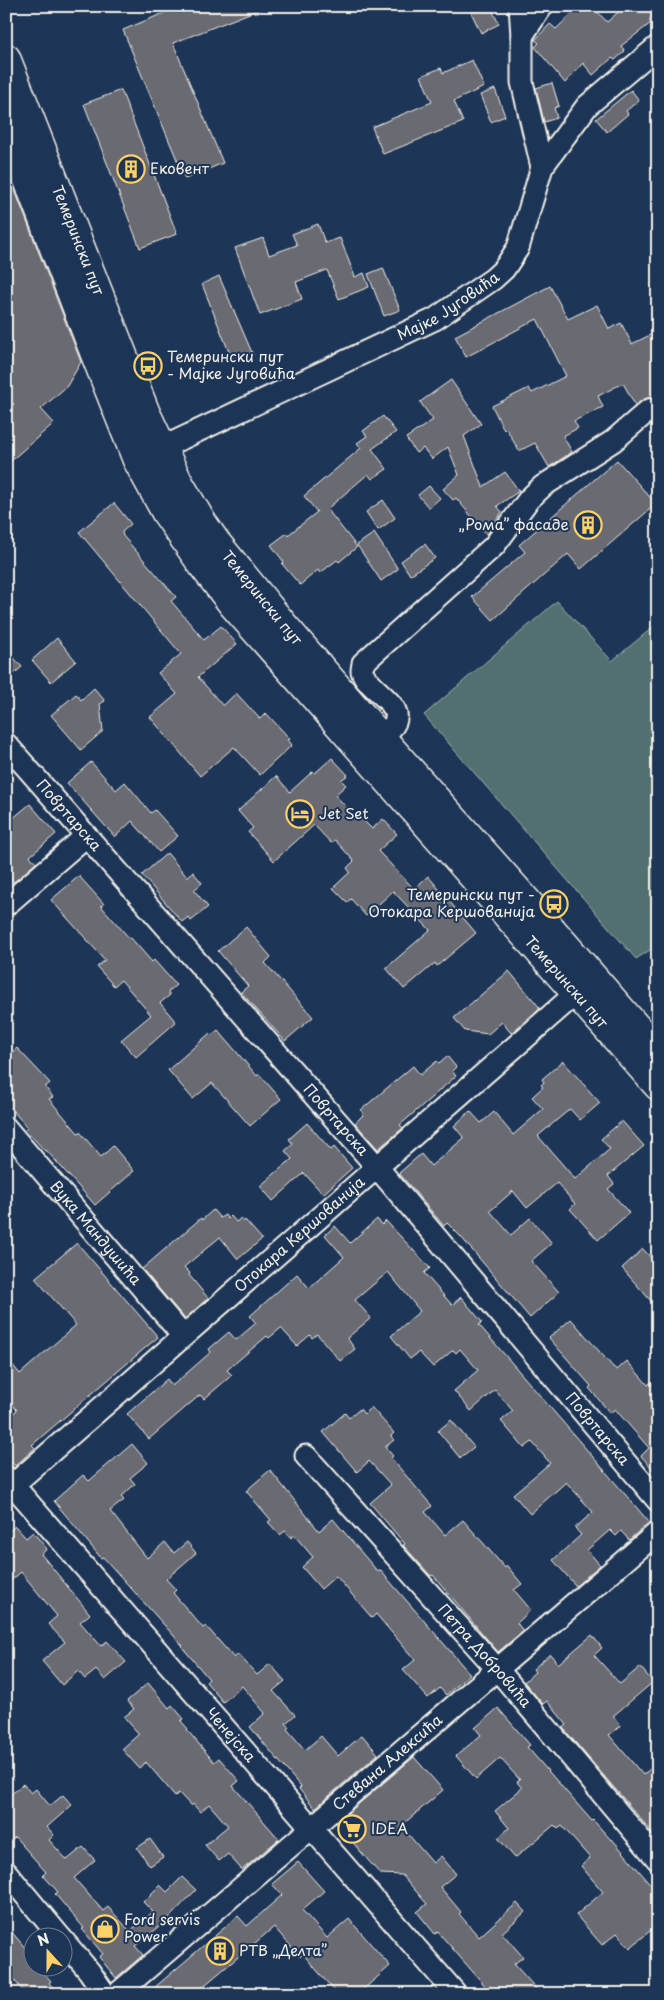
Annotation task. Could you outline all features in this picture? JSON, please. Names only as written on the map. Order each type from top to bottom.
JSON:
[{"type":"main road","name":"Темерински пут","points":[[6,58],[149,454],[166,513],[234,606],[585,985],[658,1052]]},
{"type":"main road","name":"Темерински пут","points":[[6,123],[94,352],[149,454],[182,489],[216,542],[287,629],[381,738],[585,985],[658,1086]]},
{"type":"street","points":[[520,6],[522,82],[542,167]]},
{"type":"street","points":[[522,36],[537,7]]},
{"type":"street","name":"Мајке Југовића","points":[[149,454],[435,319],[493,279],[504,269],[518,248],[542,167],[587,106],[655,52]]},
{"type":"street","points":[[381,738],[396,722],[397,714],[393,707],[366,678],[362,671],[363,663],[494,546],[529,498],[543,486],[612,442],[649,410],[658,409]]},
{"type":"street","name":"Повртарска","points":[[6,744],[377,1167],[658,1501]]},
{"type":"street","points":[[6,905],[86,836]]},
{"type":"street","name":"Отокара Кершованија","points":[[8,1484],[184,1336],[585,985]]},
{"type":"street","name":"Вука Мандушића","points":[[6,1128],[184,1336]]},
{"type":"street","name":"Петра Добровића","points":[[306,1456],[498,1670],[658,1860]]},
{"type":"street","name":"Ченејска","points":[[8,1484],[456,1994]]},
{"type":"street","name":"Стевана Алексића","points":[[117,1994],[658,1532]]},
{"type":"street","points":[[6,1872],[54,1928]]},
{"type":"street","points":[[72,1950],[105,1994]]},
{"type":"green space","points":[[557,601],[612,661],[658,623],[658,945],[636,959],[424,715]]},
{"type":"building","points":[[181,6],[265,7],[173,43],[223,163],[185,179],[123,30]]},
{"type":"building","points":[[468,6],[490,6],[499,24],[481,33]]},
{"type":"building","points":[[580,6],[592,6],[607,22],[625,6],[658,6],[658,11],[649,20],[651,23],[621,46],[625,51],[615,60],[612,58],[593,75],[583,63],[565,83],[535,47],[539,43],[535,40],[550,24],[556,29]]},
{"type":"building","points":[[472,60],[484,87],[454,101],[463,122],[383,154],[372,127],[432,102],[421,76],[441,68],[443,73]]},
{"type":"building","points":[[552,83],[559,106],[554,108],[557,118],[544,122],[536,88]]},
{"type":"building","points":[[495,89],[505,116],[491,122],[480,95]]},
{"type":"building","name":"Ековент","points":[[121,90],[177,234],[140,248],[84,104]]},
{"type":"building","points":[[631,90],[639,100],[626,111],[628,114],[607,132],[596,119]]},
{"type":"building","points":[[6,167],[81,362],[67,386],[41,409],[54,423],[6,465],[6,411],[14,404],[6,395]]},
{"type":"building","points":[[318,224],[325,243],[340,238],[355,277],[364,273],[369,287],[339,299],[327,270],[296,282],[302,299],[260,315],[235,248],[263,238],[269,255],[297,245],[292,234]]},
{"type":"building","points":[[383,268],[400,310],[384,316],[368,274]]},
{"type":"building","points":[[219,276],[253,355],[233,362],[202,284]]},
{"type":"building","points":[[550,286],[568,319],[597,305],[609,329],[621,323],[632,344],[658,331],[658,396],[647,398],[635,405],[623,383],[598,396],[603,407],[574,421],[578,428],[563,436],[572,452],[549,467],[535,443],[519,451],[506,428],[504,430],[492,406],[529,388],[532,393],[566,376],[537,319],[466,357],[455,336]]},
{"type":"building","points":[[451,380],[481,424],[464,436],[483,487],[505,472],[519,491],[497,506],[502,512],[487,535],[456,498],[453,500],[443,489],[459,475],[448,447],[432,459],[423,448],[416,453],[406,438],[433,420],[420,402]]},
{"type":"building","points":[[383,416],[396,432],[372,449],[387,469],[372,479],[368,474],[327,509],[357,547],[339,562],[337,560],[320,573],[318,570],[300,585],[282,564],[284,562],[271,545],[287,533],[288,535],[317,512],[304,496],[361,448],[357,443],[367,436],[363,431]]},
{"type":"building","name":"„Рома” фасаде","points":[[617,460],[656,504],[581,569],[568,554],[493,620],[472,597],[525,552],[519,545]]},
{"type":"building","points":[[429,486],[440,498],[429,508],[418,495]]},
{"type":"building","points":[[383,500],[395,518],[378,530],[366,512]]},
{"type":"building","points":[[114,503],[131,524],[122,532],[123,536],[176,597],[171,601],[204,640],[221,626],[237,644],[198,677],[223,706],[236,693],[260,719],[266,713],[290,739],[288,740],[292,745],[260,775],[234,747],[200,776],[150,717],[177,694],[158,673],[181,654],[79,532]]},
{"type":"building","points":[[374,533],[398,569],[381,581],[357,545]]},
{"type":"building","points":[[425,544],[435,558],[410,575],[401,561]]},
{"type":"building","points":[[57,638],[76,661],[51,682],[32,660]]},
{"type":"building","points":[[6,649],[22,667],[6,680]]},
{"type":"building","points":[[94,688],[105,701],[100,704],[103,731],[81,750],[51,715],[76,694],[81,700]]},
{"type":"building","points":[[332,758],[348,775],[341,780],[346,785],[335,795],[357,819],[360,817],[372,829],[383,819],[397,834],[378,851],[414,889],[428,876],[476,933],[437,966],[435,963],[404,989],[386,968],[430,930],[393,891],[366,916],[351,899],[347,902],[333,888],[350,872],[347,868],[354,861],[335,840],[331,843],[314,825],[274,861],[248,832],[253,828],[238,811],[276,776],[290,792],[313,771],[315,773]]},
{"type":"building","points":[[91,762],[116,790],[125,782],[151,813],[155,810],[178,836],[159,852],[132,821],[115,837],[67,783]]},
{"type":"building","points":[[30,804],[56,834],[30,856],[36,863],[14,882],[6,873],[6,840],[13,834],[6,824]]},
{"type":"building","points":[[167,853],[187,877],[193,872],[202,883],[194,890],[208,907],[191,921],[188,917],[182,922],[142,875]]},
{"type":"building","points":[[79,876],[104,904],[101,906],[130,939],[152,962],[154,960],[176,985],[168,992],[170,995],[160,1003],[176,1022],[136,1057],[121,1040],[151,1015],[121,980],[114,986],[97,967],[105,960],[51,900]]},
{"type":"building","points":[[246,927],[271,957],[265,963],[313,1017],[285,1041],[241,992],[248,986],[218,951]]},
{"type":"building","points":[[509,971],[540,1008],[511,1033],[502,1022],[488,1034],[465,1031],[454,1018]]},
{"type":"building","points":[[218,1030],[257,1076],[259,1074],[281,1099],[250,1126],[212,1083],[193,1099],[168,1070],[210,1033],[212,1035]]},
{"type":"building","points":[[17,1048],[50,1083],[45,1087],[53,1097],[49,1099],[78,1133],[80,1132],[101,1157],[113,1146],[134,1171],[95,1205],[25,1129],[27,1127],[6,1103],[6,1058]]},
{"type":"building","points":[[447,1056],[456,1067],[452,1071],[456,1076],[400,1125],[403,1128],[378,1149],[355,1123],[364,1114],[361,1110],[413,1066],[420,1075],[437,1061],[439,1063]]},
{"type":"building","points":[[563,1061],[600,1103],[580,1120],[570,1109],[538,1136],[575,1179],[610,1149],[601,1139],[622,1121],[644,1146],[608,1176],[614,1184],[608,1189],[629,1213],[598,1240],[570,1209],[575,1204],[557,1183],[527,1208],[513,1191],[490,1211],[511,1235],[530,1218],[552,1243],[531,1261],[559,1292],[530,1318],[461,1237],[447,1223],[444,1226],[399,1173],[421,1154],[431,1166],[464,1138],[454,1126],[470,1111],[481,1123],[494,1112],[513,1135],[543,1109],[532,1097],[543,1087],[541,1085],[544,1082],[542,1079]]},
{"type":"building","points":[[307,1123],[331,1150],[334,1147],[352,1168],[323,1194],[304,1173],[273,1201],[260,1186],[292,1159],[285,1151],[293,1144],[289,1139]]},
{"type":"building","points":[[213,1210],[220,1218],[225,1215],[228,1219],[231,1216],[236,1222],[241,1218],[243,1222],[245,1220],[262,1239],[238,1259],[220,1237],[184,1267],[208,1298],[185,1319],[142,1269],[201,1218],[202,1220]]},
{"type":"building","points":[[377,1219],[382,1225],[386,1221],[430,1268],[424,1273],[452,1305],[461,1297],[482,1322],[479,1325],[649,1522],[629,1540],[621,1531],[616,1536],[610,1530],[587,1550],[600,1565],[576,1586],[553,1560],[581,1535],[575,1528],[593,1512],[566,1482],[530,1514],[513,1494],[550,1463],[532,1442],[524,1448],[501,1421],[513,1411],[495,1390],[471,1411],[454,1391],[478,1370],[460,1349],[456,1353],[453,1350],[433,1367],[419,1352],[410,1359],[391,1336],[420,1311],[388,1272],[355,1300],[371,1318],[347,1338],[355,1349],[340,1361],[317,1334],[312,1338],[310,1335],[297,1346],[281,1328],[269,1338],[267,1336],[227,1370],[232,1375],[204,1399],[200,1395],[149,1439],[127,1414],[167,1379],[172,1386],[211,1352],[209,1349],[229,1332],[236,1340],[256,1323],[250,1316],[297,1274],[309,1288],[344,1257],[325,1235],[335,1226],[350,1243]]},
{"type":"building","points":[[77,1243],[158,1337],[32,1445],[35,1448],[15,1466],[6,1456],[6,1420],[17,1410],[6,1398],[6,1357],[20,1374],[76,1325],[35,1278]]},
{"type":"building","points":[[643,1249],[658,1266],[658,1309],[622,1268]]},
{"type":"building","points":[[571,1319],[613,1367],[617,1370],[627,1361],[648,1385],[651,1382],[658,1390],[658,1475],[641,1456],[649,1448],[615,1409],[610,1413],[589,1388],[591,1386],[549,1338]]},
{"type":"building","points":[[371,1407],[394,1433],[391,1436],[394,1440],[385,1447],[393,1456],[391,1458],[432,1506],[425,1512],[445,1535],[463,1520],[505,1568],[507,1566],[522,1584],[514,1590],[531,1610],[517,1623],[523,1631],[498,1652],[433,1575],[431,1576],[403,1545],[405,1544],[370,1503],[391,1485],[369,1461],[357,1472],[323,1432],[345,1413],[349,1418],[360,1409],[364,1414]]},
{"type":"building","points":[[451,1420],[474,1447],[460,1458],[438,1431]]},
{"type":"building","points":[[132,1444],[148,1463],[130,1478],[135,1484],[121,1497],[124,1500],[110,1511],[147,1558],[165,1542],[174,1553],[187,1542],[196,1553],[166,1579],[176,1590],[173,1593],[203,1628],[206,1626],[234,1658],[238,1654],[257,1675],[270,1664],[285,1681],[273,1691],[295,1715],[286,1723],[289,1727],[287,1729],[305,1750],[321,1736],[338,1756],[362,1735],[378,1754],[315,1808],[299,1789],[301,1787],[250,1727],[265,1713],[242,1686],[223,1702],[206,1682],[209,1679],[183,1646],[103,1557],[101,1558],[54,1501],[83,1475],[89,1481]]},
{"type":"building","points":[[270,1470],[319,1531],[333,1519],[470,1674],[446,1695],[440,1688],[428,1698],[403,1670],[415,1660],[376,1614],[372,1618],[336,1576],[321,1589],[302,1567],[313,1557],[294,1535],[291,1538],[285,1531],[280,1535],[268,1522],[271,1520],[246,1491]]},
{"type":"building","points":[[15,1526],[26,1538],[33,1532],[47,1549],[41,1554],[90,1614],[80,1622],[101,1646],[107,1641],[126,1662],[105,1680],[96,1670],[85,1679],[78,1671],[62,1685],[42,1661],[65,1642],[48,1624],[57,1616],[21,1572],[6,1585],[6,1533]]},
{"type":"building","points":[[592,1635],[602,1648],[594,1655],[620,1684],[640,1667],[653,1682],[613,1716],[621,1726],[609,1735],[643,1775],[658,1762],[658,1839],[563,1728],[567,1725],[547,1701],[543,1704],[524,1682],[535,1672],[533,1669],[550,1654],[558,1664]]},
{"type":"building","points":[[148,1683],[169,1708],[172,1705],[184,1719],[181,1721],[187,1730],[214,1762],[219,1758],[239,1781],[233,1786],[279,1839],[242,1870],[228,1854],[219,1861],[205,1845],[228,1826],[209,1804],[200,1812],[193,1804],[191,1806],[179,1793],[175,1796],[146,1762],[139,1768],[122,1749],[139,1734],[124,1717],[134,1709],[127,1701]]},
{"type":"building","points":[[498,1708],[530,1745],[527,1747],[592,1821],[612,1839],[658,1893],[658,1924],[630,1948],[617,1933],[602,1945],[576,1915],[603,1892],[581,1866],[590,1858],[562,1826],[558,1829],[554,1825],[515,1858],[498,1838],[509,1828],[495,1811],[522,1788],[517,1782],[520,1780],[500,1758],[476,1779],[456,1756],[481,1735],[475,1728]]},
{"type":"building","points":[[414,1757],[443,1790],[401,1826],[433,1863],[441,1856],[456,1874],[440,1887],[461,1912],[459,1914],[479,1937],[517,1903],[525,1912],[502,1933],[523,1957],[514,1964],[541,1994],[496,1994],[489,1986],[487,1988],[438,1932],[435,1934],[417,1912],[427,1904],[402,1875],[380,1874],[336,1823]]},
{"type":"building","points":[[23,1784],[31,1793],[36,1789],[50,1806],[63,1795],[72,1805],[47,1827],[54,1835],[49,1840],[67,1860],[83,1847],[95,1860],[74,1878],[103,1911],[108,1907],[130,1931],[153,1912],[143,1902],[160,1885],[167,1892],[182,1877],[196,1890],[164,1923],[135,1946],[143,1955],[116,1978],[99,1957],[103,1954],[55,1894],[58,1892],[43,1875],[46,1872],[15,1837],[6,1844],[6,1799]]},
{"type":"building","points":[[150,1839],[163,1857],[150,1866],[137,1848]]},
{"type":"building","points":[[298,1862],[324,1891],[302,1910],[327,1938],[349,1919],[390,1966],[358,1994],[337,1994],[303,1954],[300,1957],[274,1927],[194,1994],[147,1994],[238,1916],[247,1926],[282,1895],[272,1884]]},
{"type":"building","points":[[6,1925],[22,1944],[22,1978],[48,1978],[51,1981],[49,1983],[59,1994],[26,1994],[6,1971]]},
{"type":"place","name":"Ековент","points":[[131,169]]},
{"type":"place","name":"Темерински пут - Мајке Југовића","points":[[148,366]]},
{"type":"place","name":"„Рома” фасаде","points":[[588,525]]},
{"type":"place","name":"Jet Set","points":[[300,814]]},
{"type":"place","name":"Темерински пут - Отокара Кершованија","points":[[554,904]]},
{"type":"place","name":"IDEA","points":[[352,1829]]},
{"type":"place","name":"Ford servis Power","points":[[105,1929]]},
{"type":"place","name":"РТВ „Делта”","points":[[220,1951]]}]
